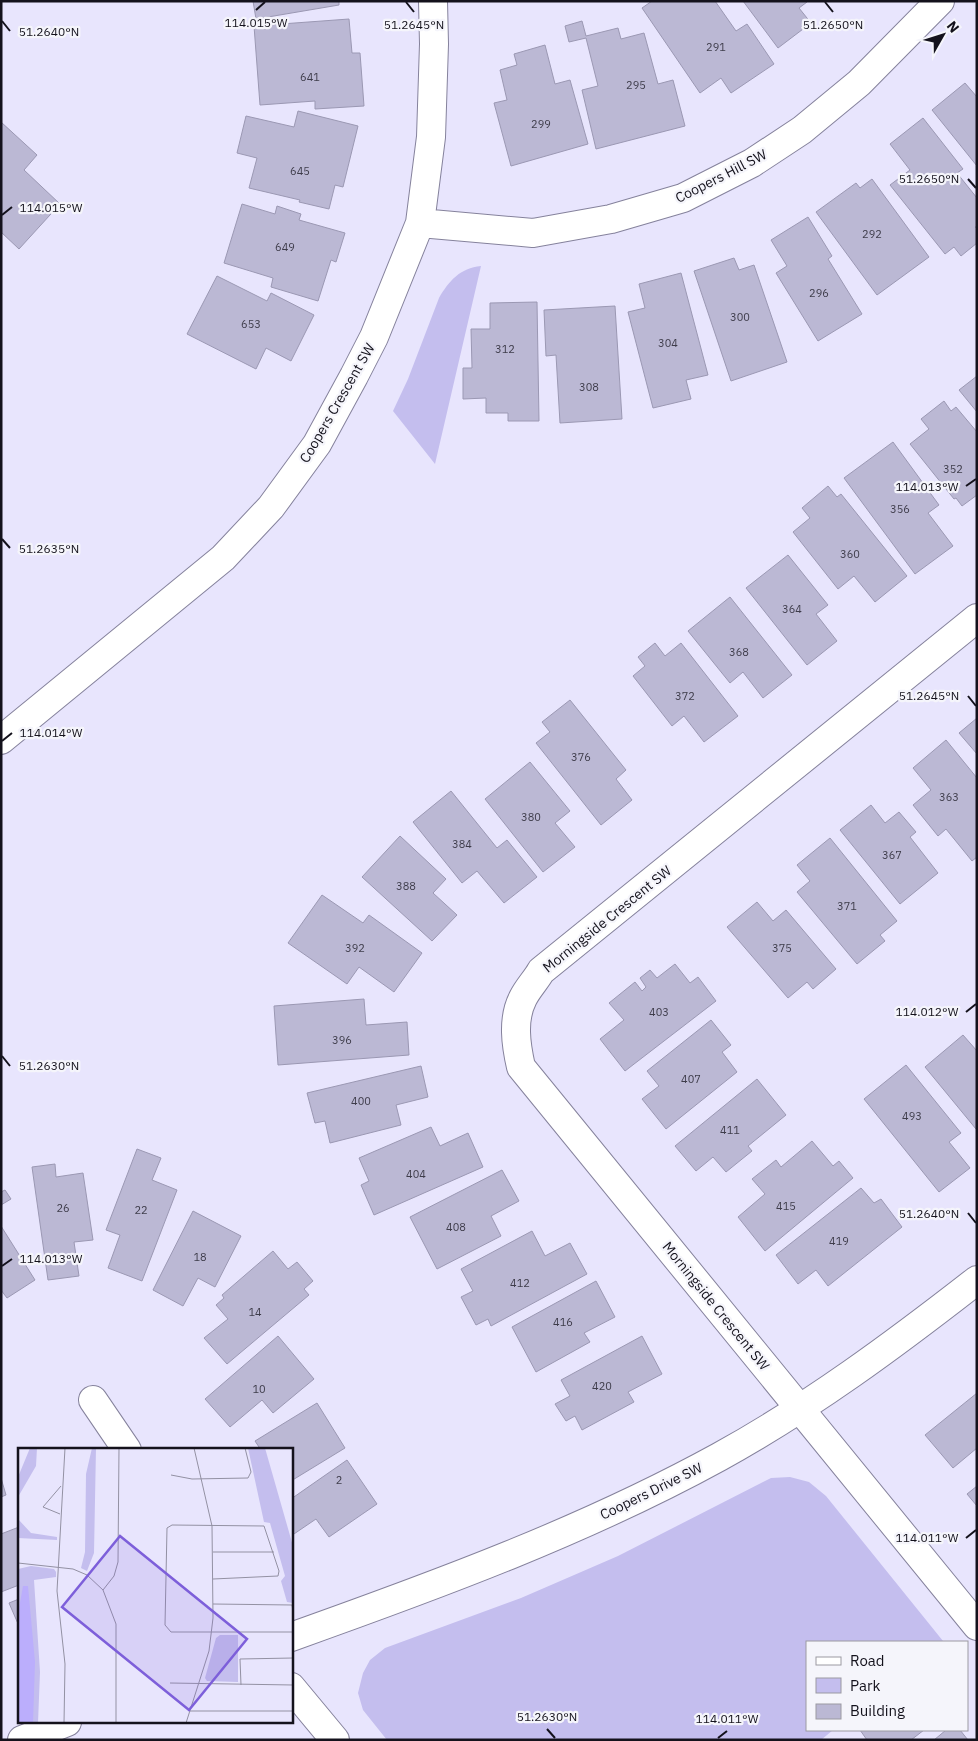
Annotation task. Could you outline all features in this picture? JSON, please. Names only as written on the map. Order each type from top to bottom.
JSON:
[{"type":"street","name":"Coopers Crescent SW","points":[[1,740],[223,558],[271,508],[317,444],[354,376],[391,298],[420,223],[431,136],[434,44],[433,1]]},
{"type":"street","name":"Coopers Hill SW","points":[[420,223],[533,232],[611,218],[683,198],[752,163],[802,130],[859,83],[940,1]]},
{"type":"street","name":"Morningside Crescent SW","points":[[977,618],[541,972],[522,999],[516,1023],[516,1045],[521,1067],[977,1626]]},
{"type":"street","name":"Coopers Drive SW","points":[[292,1637],[410,1594],[540,1543],[622,1506],[719,1457],[800,1408],[920,1324],[977,1280]]},
{"type":"street","points":[[93,1400],[126,1448]]},
{"type":"street","points":[[292,1687],[335,1740]]},
{"type":"street","points":[[22,1740],[62,1724]]},
{"type":"green space","points":[[481,266],[435,464],[393,411],[408,379],[439,298],[456,276],[467,269]]},
{"type":"green space","points":[[790,1477],[809,1482],[826,1496],[943,1641],[806,1641],[806,1731],[832,1731],[821,1740],[387,1740],[363,1710],[358,1693],[363,1673],[370,1660],[385,1648],[521,1598],[618,1556],[771,1478]]},
{"type":"building","points":[[253,1],[339,1],[339,5],[256,19]]},
{"type":"building","points":[[652,1],[715,1],[736,31],[747,24],[774,64],[731,93],[721,78],[700,93],[642,8]]},
{"type":"building","points":[[743,1],[806,1],[799,8],[811,23],[778,48]]},
{"type":"building","points":[[349,19],[352,53],[360,53],[364,106],[315,109],[315,101],[260,105],[254,26]]},
{"type":"building","points":[[582,21],[586,36],[618,28],[621,39],[644,33],[658,84],[673,80],[685,126],[596,149],[582,90],[598,86],[586,38],[569,42],[565,26]]},
{"type":"building","points":[[545,45],[555,84],[570,80],[588,144],[511,166],[494,103],[507,100],[500,70],[517,65],[514,54]]},
{"type":"building","points":[[965,83],[977,97],[977,166],[932,110]]},
{"type":"building","points":[[298,111],[358,126],[343,187],[335,185],[329,209],[249,188],[257,158],[237,153],[246,116],[294,127]]},
{"type":"building","points":[[923,118],[963,169],[957,173],[977,198],[977,226],[975,227],[977,229],[977,243],[961,256],[954,247],[945,254],[890,185],[910,170],[890,144]]},
{"type":"building","points":[[1,122],[37,155],[24,170],[60,204],[19,249],[1,232]]},
{"type":"building","points":[[872,179],[929,257],[877,295],[816,212],[856,183],[860,188]]},
{"type":"building","points":[[242,204],[275,214],[277,206],[301,214],[299,220],[345,233],[336,262],[331,260],[318,301],[271,287],[273,278],[224,263]]},
{"type":"building","points":[[808,217],[832,256],[828,259],[862,314],[818,341],[776,273],[787,266],[771,240]]},
{"type":"building","points":[[734,258],[739,270],[754,265],[787,362],[731,381],[694,271]]},
{"type":"building","points":[[681,273],[708,375],[686,380],[691,399],[653,408],[628,312],[645,308],[639,284]]},
{"type":"building","points":[[217,276],[267,301],[271,293],[314,315],[291,361],[266,348],[256,369],[187,334]]},
{"type":"building","points":[[537,302],[539,421],[508,421],[508,413],[486,413],[486,398],[463,399],[463,368],[472,368],[471,329],[490,329],[490,303]]},
{"type":"building","points":[[615,306],[622,419],[560,423],[556,355],[546,356],[544,310]]},
{"type":"building","points":[[977,376],[977,412],[959,390]]},
{"type":"building","points":[[944,401],[951,411],[956,407],[977,432],[977,495],[962,506],[956,498],[954,499],[910,444],[929,429],[921,419]]},
{"type":"building","points":[[893,442],[939,505],[928,513],[953,546],[915,574],[844,478]]},
{"type":"building","points":[[828,486],[837,497],[841,494],[907,576],[875,602],[854,576],[838,589],[793,532],[810,518],[802,508]]},
{"type":"building","points":[[788,555],[828,605],[816,614],[837,641],[807,665],[746,588]]},
{"type":"building","points":[[730,597],[792,675],[763,698],[743,672],[730,683],[688,631]]},
{"type":"building","points":[[655,643],[665,656],[681,643],[738,716],[704,742],[684,716],[672,726],[633,676],[645,666],[638,657]]},
{"type":"building","points":[[570,700],[626,770],[616,779],[632,800],[601,825],[536,743],[550,732],[542,722]]},
{"type":"building","points":[[977,718],[977,754],[959,733]]},
{"type":"building","points":[[946,740],[977,778],[977,857],[972,861],[946,829],[938,836],[913,805],[931,790],[913,768]]},
{"type":"building","points":[[530,762],[570,811],[555,823],[575,847],[543,872],[485,799]]},
{"type":"building","points":[[451,791],[497,848],[507,840],[537,877],[504,903],[477,871],[462,883],[413,822]]},
{"type":"building","points":[[871,805],[885,823],[899,812],[916,832],[910,837],[938,873],[900,904],[840,830]]},
{"type":"building","points":[[400,836],[446,879],[433,893],[457,915],[432,941],[362,877]]},
{"type":"building","points":[[830,838],[897,921],[880,935],[885,941],[857,964],[797,892],[810,881],[797,865]]},
{"type":"building","points":[[322,895],[363,923],[369,915],[422,953],[394,992],[359,967],[347,984],[288,943]]},
{"type":"building","points":[[757,902],[773,921],[786,910],[836,969],[813,989],[807,982],[788,998],[727,927]]},
{"type":"building","points":[[675,964],[690,983],[698,977],[716,1001],[625,1071],[600,1039],[624,1020],[609,1003],[635,982],[642,991],[646,987],[640,978],[650,970],[657,978]]},
{"type":"building","points":[[364,999],[366,1025],[407,1022],[409,1055],[278,1065],[274,1006]]},
{"type":"building","points":[[711,1020],[731,1045],[722,1052],[737,1072],[666,1129],[642,1099],[659,1086],[647,1071]]},
{"type":"building","points":[[963,1035],[977,1051],[976,1129],[925,1067]]},
{"type":"building","points":[[906,1065],[961,1133],[949,1142],[970,1168],[939,1192],[864,1099]]},
{"type":"building","points":[[421,1066],[428,1097],[396,1105],[401,1125],[330,1143],[325,1121],[315,1123],[307,1093]]},
{"type":"building","points":[[757,1079],[786,1115],[748,1146],[752,1151],[726,1172],[713,1157],[696,1171],[675,1146]]},
{"type":"building","points":[[431,1127],[440,1146],[468,1133],[483,1167],[374,1215],[361,1185],[369,1181],[359,1158]]},
{"type":"building","points":[[812,1141],[833,1166],[839,1161],[853,1178],[765,1251],[738,1217],[765,1194],[752,1179],[776,1160],[781,1167]]},
{"type":"building","points":[[137,1149],[161,1158],[152,1180],[177,1190],[142,1281],[108,1268],[120,1235],[106,1230]]},
{"type":"building","points":[[55,1164],[56,1177],[83,1173],[93,1240],[74,1242],[79,1276],[48,1280],[32,1167]]},
{"type":"building","points":[[502,1170],[519,1201],[491,1216],[501,1236],[437,1269],[410,1217]]},
{"type":"building","points":[[861,1188],[874,1203],[881,1199],[902,1227],[828,1286],[816,1270],[798,1284],[776,1255]]},
{"type":"building","points":[[5,1190],[11,1199],[1,1205],[1,1192]]},
{"type":"building","points":[[193,1211],[241,1236],[215,1287],[198,1278],[183,1306],[153,1290]]},
{"type":"building","points":[[1,1226],[35,1280],[7,1298],[1,1290]]},
{"type":"building","points":[[532,1231],[545,1256],[570,1243],[587,1274],[491,1326],[488,1319],[476,1325],[461,1297],[473,1291],[461,1269]]},
{"type":"building","points":[[273,1251],[288,1269],[297,1262],[313,1281],[304,1289],[309,1295],[227,1364],[204,1338],[228,1319],[216,1305],[224,1298],[222,1295]]},
{"type":"building","points":[[596,1281],[615,1317],[584,1333],[590,1342],[536,1372],[512,1327]]},
{"type":"building","points":[[278,1336],[314,1379],[273,1413],[262,1400],[230,1427],[205,1399]]},
{"type":"building","points":[[642,1336],[662,1374],[628,1392],[634,1402],[582,1430],[575,1416],[566,1421],[555,1404],[570,1396],[561,1380]]},
{"type":"building","points":[[977,1393],[977,1448],[953,1468],[925,1435]]},
{"type":"building","points":[[317,1403],[345,1448],[292,1480],[292,1448],[260,1448],[255,1441]]},
{"type":"building","points":[[347,1460],[377,1504],[329,1537],[316,1519],[292,1535],[292,1498]]},
{"type":"building","points":[[1,1478],[6,1495],[1,1497]]},
{"type":"building","points":[[977,1486],[977,1506],[967,1494]]},
{"type":"building","points":[[18,1527],[18,1585],[1,1592],[1,1534]]},
{"type":"building","points":[[18,1599],[18,1624],[9,1603]]},
{"type":"building","points":[[861,1731],[923,1731],[911,1740],[867,1740]]},
{"type":"building","points":[[945,1731],[961,1731],[968,1740],[934,1740]]}]
